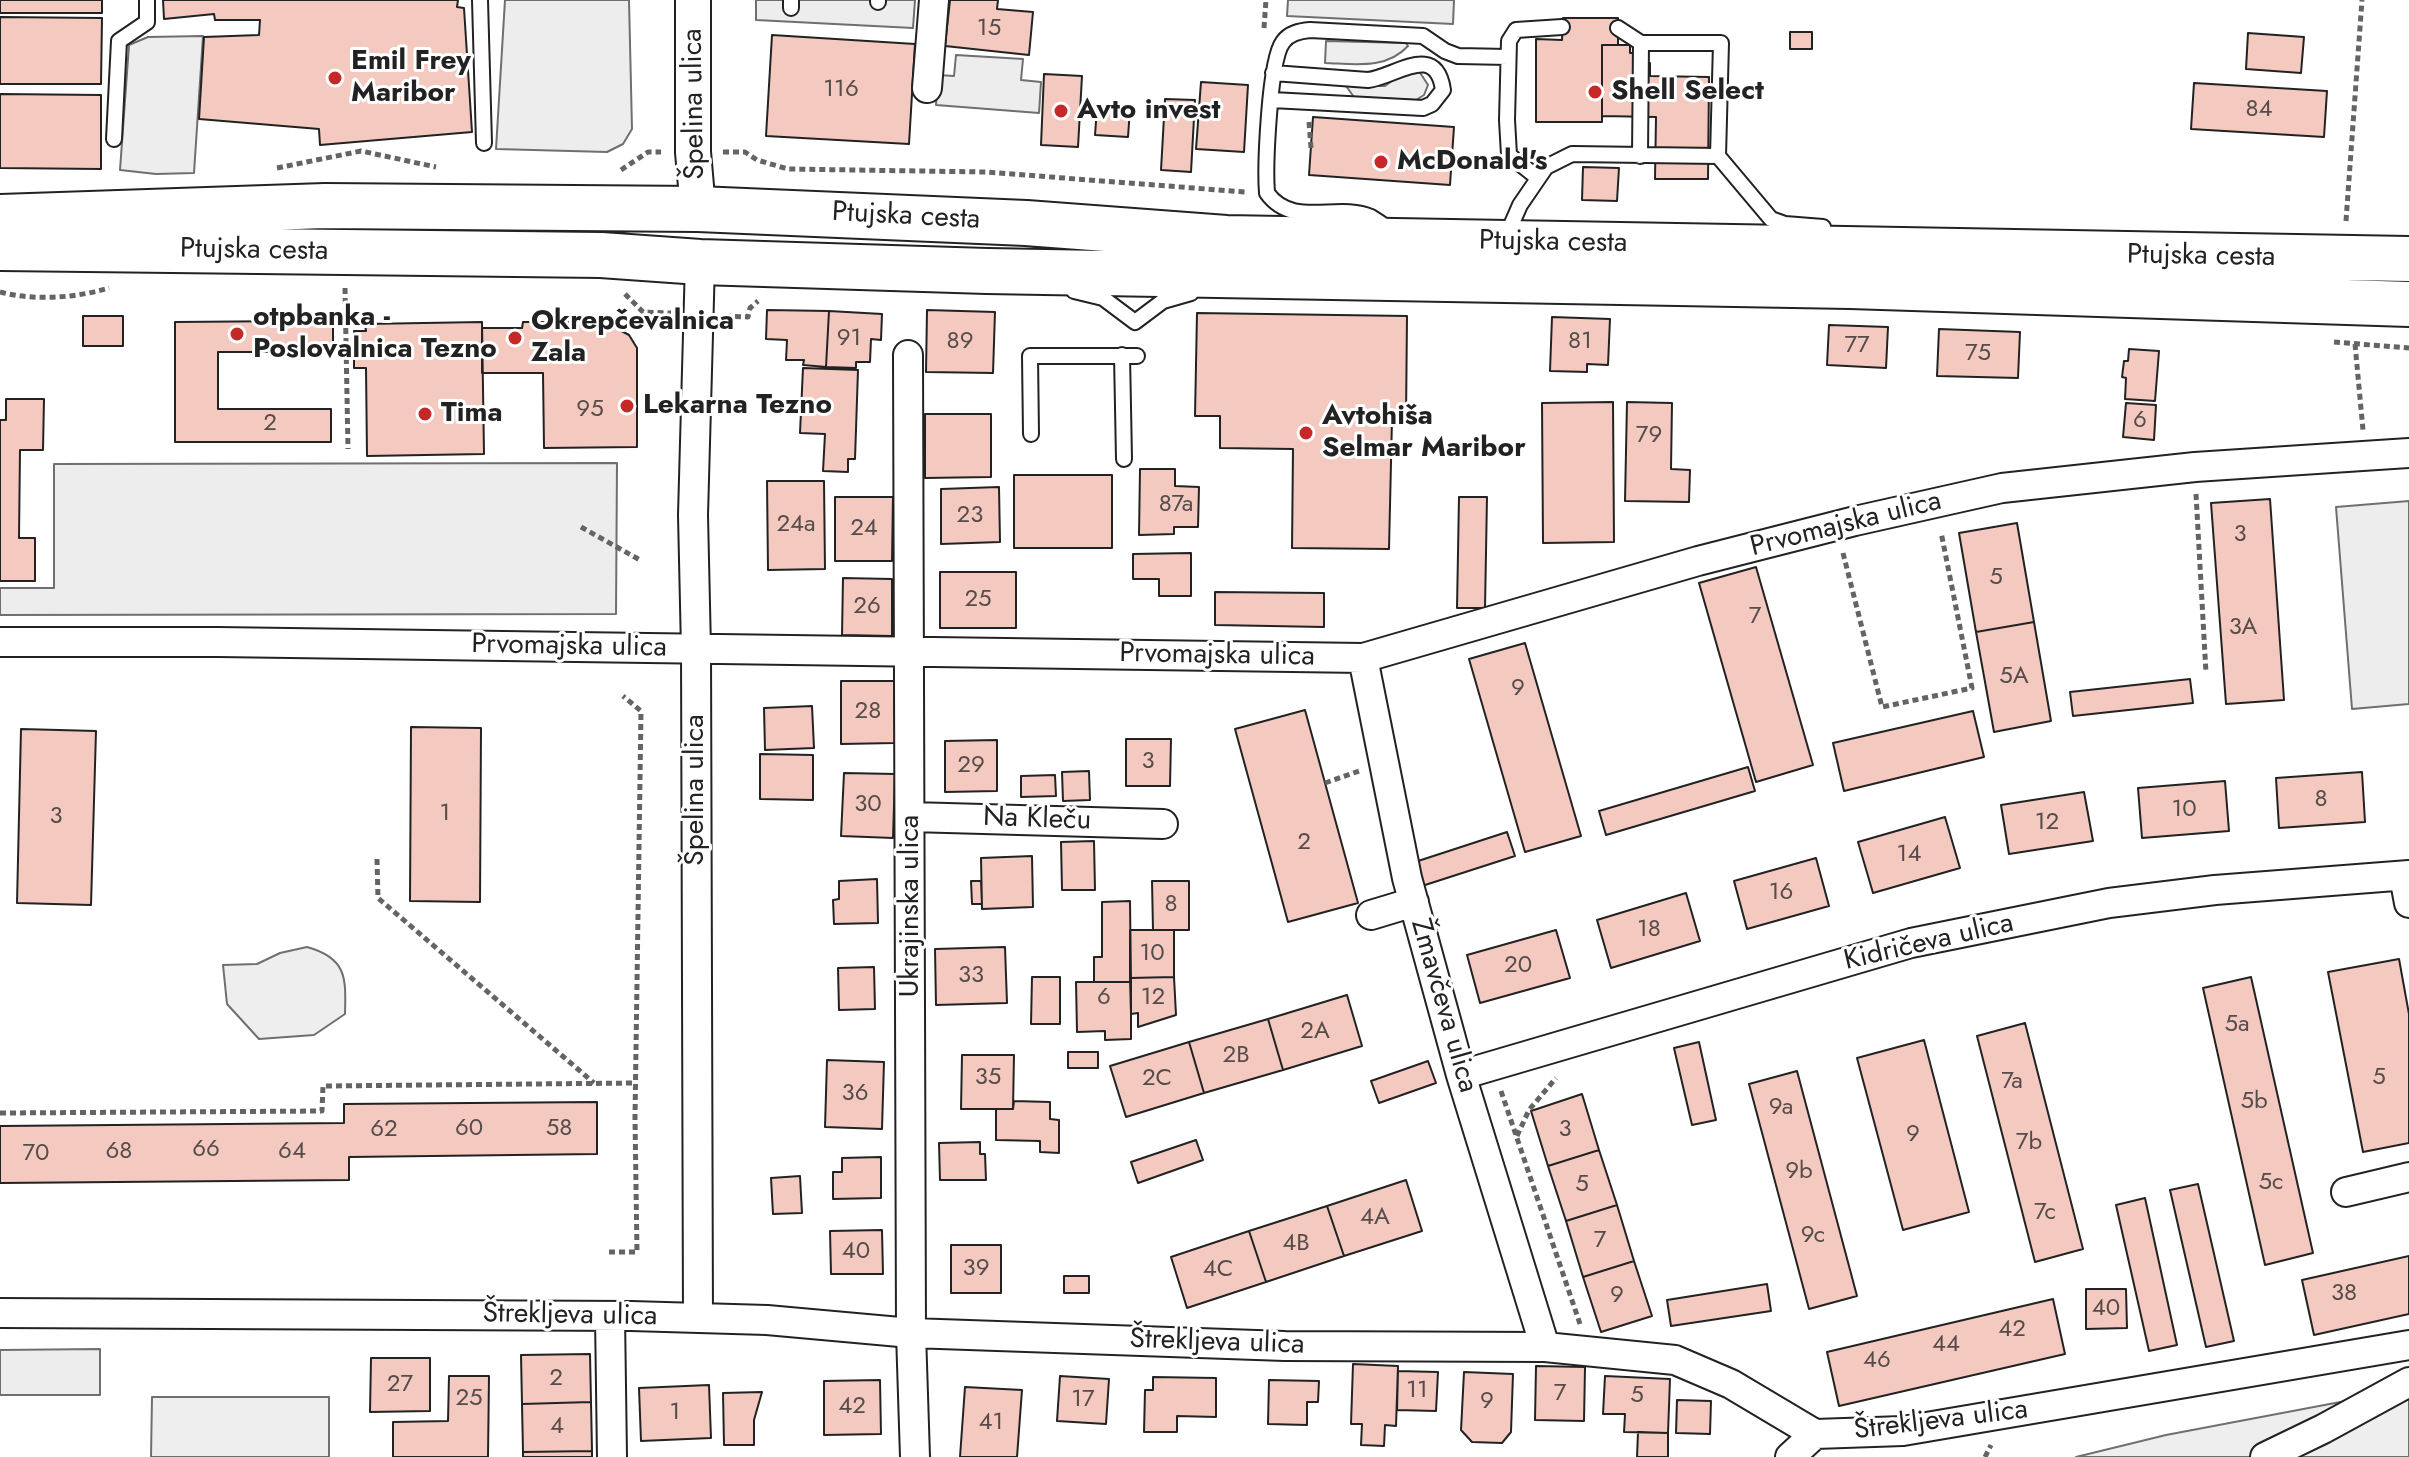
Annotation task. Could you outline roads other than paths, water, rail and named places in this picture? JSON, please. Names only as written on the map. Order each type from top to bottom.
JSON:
[{"type":"main road","name":"Ptujska cesta","points":[[0,217],[325,206],[698,209],[966,220],[1226,238],[2409,259]]},
{"type":"main road","points":[[698,209],[700,262]]},
{"type":"main road","name":"Ptujska cesta","points":[[0,248],[601,255],[700,262],[987,271],[1850,286],[2409,304]]},
{"type":"street","name":"Špelina ulica","points":[[693,0],[693,152],[698,209]]},
{"type":"street","points":[[927,88],[934,0]]},
{"type":"street","name":"Špelina ulica","points":[[698,1318],[693,515],[700,262]]},
{"type":"street","name":"Ukrajinska ulica","points":[[908,355],[911,1333],[915,1457]]},
{"type":"street","name":"Prvomajska ulica","points":[[0,642],[1363,658],[1698,561],[2002,488],[2195,467],[2409,453]]},
{"type":"street","name":"Žmavčeva ulica","points":[[1363,658],[1414,902],[1461,1075],[1545,1347]]},
{"type":"street","name":"Na Kleču","points":[[911,817],[1163,824]]},
{"type":"street","name":"Kidričeva ulica","points":[[1461,1075],[1911,943],[2109,903],[2215,890],[2407,885]]},
{"type":"street","points":[[1371,915],[1414,902]]},
{"type":"street","points":[[2346,1192],[2409,1177]]},
{"type":"street","name":"Štrekljeva ulica","points":[[0,1313],[610,1316],[767,1320],[911,1333],[1285,1346],[1545,1347],[1675,1360],[1731,1384],[1815,1434],[1872,1434],[1918,1429],[2409,1345]]},
{"type":"street","points":[[610,1316],[612,1457]]},
{"type":"street","points":[[2265,1457],[2409,1382]]},
{"type":"street","points":[[1790,1457],[1815,1434]]},
{"type":"lane","points":[[114,139],[119,41],[147,22],[147,0]]},
{"type":"lane","points":[[480,0],[484,143]]},
{"type":"lane","points":[[1538,178],[1509,155],[1509,41],[1516,30],[1562,27]]},
{"type":"lane","points":[[1618,28],[1641,43],[1721,43],[1718,156],[1771,219],[1785,224],[1834,227]]},
{"type":"lane","points":[[1407,240],[1369,216],[1292,212],[1276,206],[1267,193],[1273,73],[1283,41],[1296,32],[1310,30],[1423,36],[1458,56],[1508,57]]},
{"type":"lane","points":[[1640,156],[1641,43]]},
{"type":"lane","points":[[1272,100],[1423,108],[1432,104],[1443,90],[1439,75],[1425,64],[1415,63],[1381,78],[1368,80],[1273,73]]},
{"type":"lane","points":[[1505,242],[1520,205],[1546,167],[1572,154],[1718,156]]},
{"type":"lane","points":[[1858,233],[1899,251]]},
{"type":"lane","points":[[1031,434],[1030,356],[1130,356],[1124,459]]},
{"type":"place","name":"Emil Frey Maribor","points":[[335,78]]},
{"type":"place","name":"Shell Select","points":[[1595,92]]},
{"type":"place","name":"Avto invest","points":[[1061,111]]},
{"type":"place","name":"McDonald's","points":[[1381,162]]},
{"type":"place","name":"otpbanka - Poslovalnica Tezno","points":[[237,334]]},
{"type":"place","name":"Okrepčevalnica Zala","points":[[515,338]]},
{"type":"place","name":"Lekarna Tezno","points":[[627,406]]},
{"type":"place","name":"Tima","points":[[425,414]]},
{"type":"place","name":"Avtohiša Selmar Maribor","points":[[1306,433]]}]
